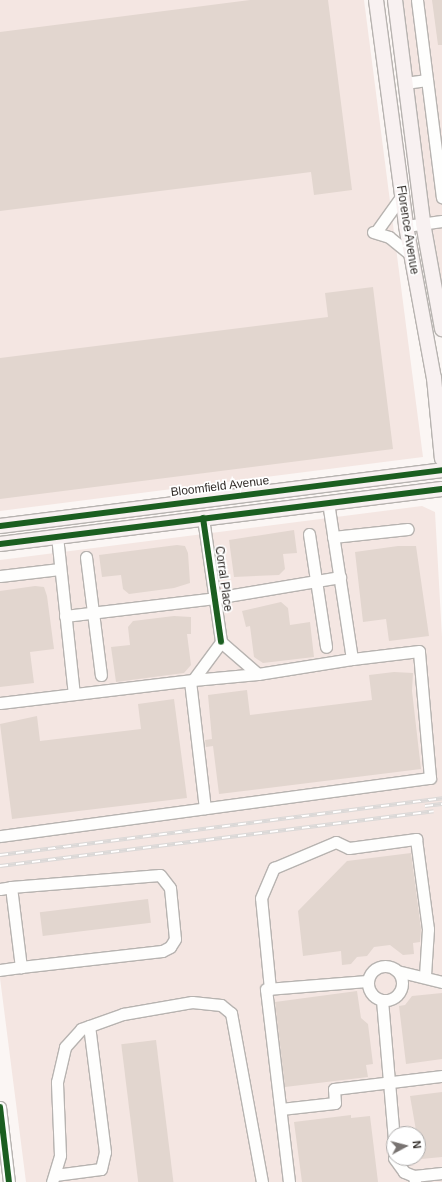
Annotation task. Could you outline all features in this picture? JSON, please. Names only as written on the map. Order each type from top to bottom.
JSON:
[{"type":"main road","name":"Florence Avenue","points":[[376,0],[401,197],[434,378],[442,459]]},
{"type":"main road","name":"Florence Avenue","points":[[395,0],[423,223],[442,329]]},
{"type":"main road","points":[[424,326],[428,331],[442,333]]},
{"type":"main road","name":"Bloomfield Avenue","points":[[0,526],[442,470]]},
{"type":"main road","points":[[0,544],[442,489]]},
{"type":"main road","name":"Corral Place","points":[[201,500],[204,518]]},
{"type":"street","points":[[417,0],[442,197]]},
{"type":"street","points":[[405,83],[427,80]]},
{"type":"street","points":[[401,197],[374,232],[389,237],[411,255]]},
{"type":"street","points":[[406,226],[442,221]]},
{"type":"street","points":[[328,502],[352,658]]},
{"type":"street","name":"Corral Place","points":[[204,518],[221,642]]},
{"type":"street","points":[[333,536],[408,529]]},
{"type":"street","points":[[309,534],[326,647]]},
{"type":"street","points":[[57,536],[74,694]]},
{"type":"street","points":[[86,557],[101,675]]},
{"type":"street","points":[[0,576],[60,569]]},
{"type":"street","points":[[65,616],[215,598],[340,578]]},
{"type":"street","points":[[205,808],[192,680],[221,642],[258,674]]},
{"type":"street","points":[[0,703],[192,680],[258,674],[352,658],[419,650],[430,778],[0,836]]},
{"type":"street","points":[[270,989],[261,898],[274,868],[336,842],[349,848],[416,839],[428,929],[425,976]]},
{"type":"street","points":[[0,970],[162,951],[170,947],[175,939],[170,888],[160,875],[5,888],[21,967]]},
{"type":"street","points":[[397,971],[402,979],[401,990],[393,998],[382,1000],[372,994],[368,981],[371,973],[380,967],[391,967],[397,971],[425,976],[442,982]]},
{"type":"street","points":[[289,1182],[266,989],[368,981]]},
{"type":"street","points":[[382,1000],[393,1126]]},
{"type":"street","points":[[89,1026],[105,1152],[101,1169],[53,1179],[60,1155],[57,1082],[65,1047],[81,1028],[123,1014],[192,1002],[220,1005],[231,1012],[262,1182]]},
{"type":"street","points":[[281,1109],[335,1103],[334,1089],[442,1076]]},
{"type":"street","points":[[0,1107],[6,1182]]},
{"type":"street","points":[[400,1166],[404,1172],[415,1179],[442,1173]]},
{"type":"shaded area","points":[[0,0],[364,0],[423,457],[0,511]]},
{"type":"shaded area","points":[[403,0],[442,0],[442,283],[427,200]]},
{"type":"shaded area","points":[[422,506],[435,512],[442,637],[442,1182],[26,1182],[0,978],[0,560]]},
{"type":"building","points":[[250,0],[328,0],[352,190],[314,195],[311,172],[0,211],[0,32]]},
{"type":"building","points":[[432,0],[442,0],[442,45],[438,45]]},
{"type":"building","points":[[373,287],[393,449],[0,499],[0,358],[328,317],[325,293]]},
{"type":"building","points":[[294,530],[297,553],[283,554],[285,569],[279,575],[234,577],[229,540]]},
{"type":"building","points":[[177,545],[185,546],[188,553],[190,583],[174,588],[129,594],[123,589],[121,575],[102,577],[99,555]]},
{"type":"building","points":[[398,546],[416,546],[429,636],[389,641],[386,619],[363,622],[355,552]]},
{"type":"building","points":[[35,586],[44,587],[47,596],[54,649],[30,652],[34,683],[0,687],[0,591]]},
{"type":"building","points":[[281,602],[288,608],[290,625],[310,622],[314,657],[263,663],[254,657],[250,626],[246,627],[242,611]]},
{"type":"building","points":[[174,616],[191,617],[191,634],[187,634],[191,665],[184,673],[116,682],[111,647],[130,645],[128,627],[133,621]]},
{"type":"building","points":[[394,672],[413,673],[412,691],[421,769],[219,794],[213,746],[206,747],[205,740],[212,739],[208,695],[247,690],[250,715],[372,700],[369,675]]},
{"type":"building","points":[[174,699],[187,798],[12,819],[0,724],[37,716],[40,741],[141,729],[138,704]]},
{"type":"building","points":[[411,853],[421,929],[420,942],[413,943],[414,954],[403,955],[390,945],[374,947],[367,956],[357,957],[351,964],[342,965],[341,951],[303,956],[298,911],[347,861]]},
{"type":"building","points":[[148,899],[151,923],[43,936],[40,912]]},
{"type":"building","points":[[357,991],[361,1018],[368,1024],[373,1064],[366,1065],[368,1077],[285,1087],[275,1002]]},
{"type":"building","points":[[442,993],[442,1059],[406,1064],[399,1006],[405,1005],[412,996]]},
{"type":"building","points":[[156,1040],[173,1182],[138,1182],[121,1044]]},
{"type":"building","points":[[442,1092],[442,1157],[426,1159],[426,1126],[415,1126],[410,1096]]},
{"type":"building","points":[[351,1115],[351,1118],[370,1116],[378,1182],[302,1182],[294,1122]]},
{"type":"railway","points":[[0,855],[442,798]]},
{"type":"railway","points":[[425,806],[442,804]]},
{"type":"railway","points":[[0,866],[434,811]]},
{"type":"cycle path","points":[[0,526],[442,470]]},
{"type":"cycle path","points":[[0,544],[442,489]]},
{"type":"cycle path","points":[[203,518],[221,642]]},
{"type":"cycle path","points":[[0,1107],[9,1182]]}]
